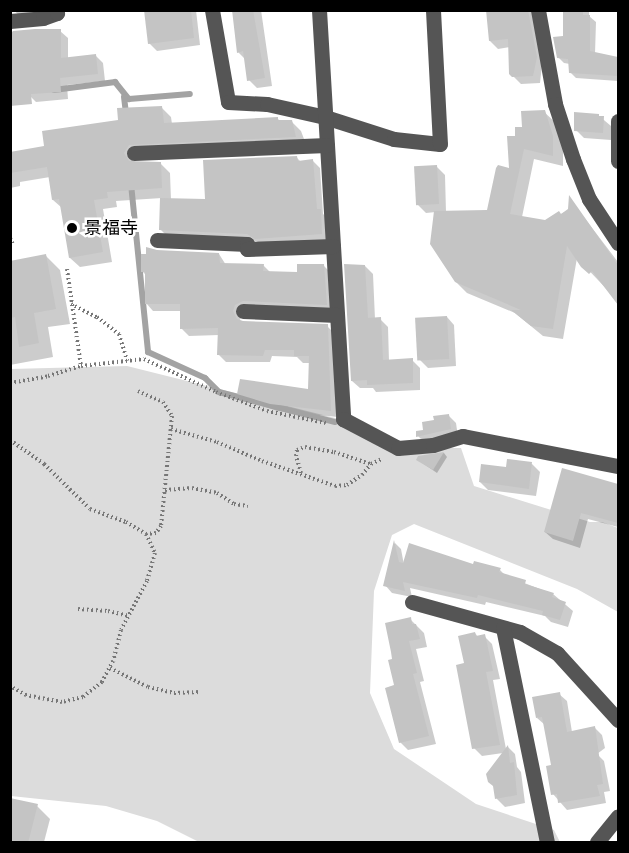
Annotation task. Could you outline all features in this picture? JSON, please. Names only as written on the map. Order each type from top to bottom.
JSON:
[{"type":"street","points":[[10,21],[43,18],[57,13],[57,10]]},
{"type":"street","points":[[212,10],[228,102],[267,104],[325,117],[394,139],[440,144],[433,10]]},
{"type":"street","points":[[319,10],[343,419],[398,448],[433,445],[463,436],[618,466]]},
{"type":"street","points":[[538,10],[555,104],[574,161],[589,199],[618,243]]},
{"type":"street","points":[[618,121],[618,161]]},
{"type":"street","points":[[134,153],[327,146]]},
{"type":"street","points":[[157,240],[247,244],[247,249],[333,246]]},
{"type":"street","points":[[243,311],[337,315]]},
{"type":"street","points":[[412,602],[520,632],[557,653],[618,720]]},
{"type":"street","points":[[503,628],[547,843]]},
{"type":"street","points":[[597,843],[618,816]]},
{"type":"path","points":[[10,238],[13,245]]},
{"type":"path","points":[[67,269],[81,366]]},
{"type":"path","points":[[71,304],[97,317],[119,334],[128,361]]},
{"type":"path","points":[[10,383],[48,376],[81,366],[144,359],[267,411],[334,424],[343,419]]},
{"type":"path","points":[[138,391],[162,402],[172,416],[161,526],[156,532],[146,534]]},
{"type":"path","points":[[171,429],[217,442],[262,461],[335,486],[347,485],[362,475],[371,464],[383,460],[374,455]]},
{"type":"path","points":[[10,440],[44,464],[90,509],[126,522],[146,534],[154,553],[147,581],[121,630],[110,668],[102,682],[83,697],[62,702],[26,695],[10,686]]},
{"type":"path","points":[[301,473],[296,456],[297,450],[305,447],[334,452],[371,464]]},
{"type":"path","points":[[165,490],[192,488],[218,493],[234,504],[248,506]]},
{"type":"path","points":[[78,609],[108,611],[129,616]]},
{"type":"path","points":[[110,668],[148,687],[174,693],[200,692]]},
{"type":"shaded area","points":[[127,366],[339,419],[393,448],[461,448],[474,486],[590,522],[602,522],[618,528],[618,612],[577,589],[414,524],[392,535],[374,591],[370,693],[394,749],[476,804],[554,830],[560,842],[199,842],[157,821],[106,806],[11,796],[10,369]]},
{"type":"building","points":[[144,10],[191,10],[194,38],[148,44]]},
{"type":"building","points":[[232,10],[253,10],[265,78],[247,81],[243,51],[237,53]]},
{"type":"building","points":[[486,10],[528,10],[537,57],[533,76],[512,77],[509,74],[508,39],[489,41]]},
{"type":"building","points":[[563,10],[583,10],[583,15],[590,15],[590,51],[618,57],[618,76],[569,73],[568,59],[557,58],[553,37],[563,36]]},
{"type":"building","points":[[61,29],[61,58],[96,54],[98,74],[60,78],[61,92],[31,94],[32,104],[10,106],[10,34],[13,31]]},
{"type":"building","points":[[162,106],[164,123],[278,117],[278,120],[292,120],[296,137],[129,145],[124,153],[129,161],[161,162],[162,188],[107,192],[108,198],[94,200],[103,252],[69,258],[59,199],[52,200],[47,167],[10,173],[10,152],[44,146],[42,131],[118,120],[117,108]]},
{"type":"building","points":[[545,110],[553,136],[553,156],[524,149],[510,214],[545,220],[559,211],[561,214],[568,209],[569,195],[618,265],[618,305],[592,271],[589,274],[581,267],[567,246],[553,329],[531,326],[511,310],[521,310],[455,282],[430,244],[434,211],[487,210],[496,168],[498,165],[509,168],[507,136],[515,136],[515,127],[522,127],[521,111]]},
{"type":"building","points":[[574,112],[604,116],[603,133],[574,131]]},
{"type":"building","points":[[297,156],[298,161],[313,159],[317,209],[321,209],[322,234],[255,239],[247,234],[159,230],[160,198],[205,199],[203,160]]},
{"type":"building","points":[[437,165],[439,204],[416,205],[414,166]]},
{"type":"building","points":[[146,247],[157,250],[219,253],[220,263],[264,264],[263,271],[297,272],[297,264],[324,264],[327,305],[243,301],[235,305],[233,311],[237,319],[243,321],[328,324],[331,411],[270,404],[237,394],[240,379],[308,389],[309,356],[294,356],[294,350],[265,350],[263,356],[217,355],[218,328],[180,329],[180,304],[145,304],[145,272],[141,272],[141,254],[146,254]]},
{"type":"building","points":[[46,254],[56,309],[34,313],[39,343],[19,347],[15,317],[10,318],[10,261]]},
{"type":"building","points":[[344,264],[365,265],[368,318],[381,317],[383,360],[413,358],[413,383],[367,385],[367,380],[351,381]]},
{"type":"building","points":[[447,316],[449,359],[417,361],[415,318]]},
{"type":"building","points":[[449,414],[451,429],[416,437],[416,431],[423,430],[422,422],[434,420],[433,416]]},
{"type":"building","points":[[444,452],[433,470],[416,460],[418,456]]},
{"type":"building","points":[[507,459],[532,462],[529,489],[479,482],[481,464],[506,467]]},
{"type":"building","points":[[562,468],[618,484],[618,523],[581,513],[573,541],[544,532]]},
{"type":"building","points":[[394,540],[399,562],[403,563],[409,543],[473,564],[474,561],[501,568],[499,572],[526,580],[525,584],[554,593],[552,597],[566,602],[560,620],[542,615],[543,611],[478,595],[477,598],[403,582],[405,591],[383,586]]},
{"type":"building","points":[[411,617],[412,624],[416,624],[420,639],[409,641],[417,673],[413,674],[429,736],[399,743],[385,688],[394,685],[388,660],[392,659],[385,623]]},
{"type":"building","points":[[475,632],[476,636],[485,634],[493,671],[486,672],[500,745],[472,749],[456,665],[464,663],[458,636]]},
{"type":"building","points":[[560,692],[567,732],[595,726],[603,784],[597,785],[600,796],[558,803],[557,794],[551,795],[546,766],[551,765],[542,717],[536,718],[532,697]]},
{"type":"building","points":[[508,745],[510,763],[514,762],[517,795],[495,799],[493,786],[488,782],[486,774]]},
{"type":"building","points":[[10,798],[38,804],[28,843],[10,843]]},
{"type":"waterway","points":[[54,90],[115,82],[129,99],[190,94]]},
{"type":"waterway","points":[[124,97],[126,114]]},
{"type":"waterway","points":[[131,184],[148,352],[205,378],[219,392],[335,422]]},
{"type":"place","name":"景福寺","points":[[72,228]]}]
